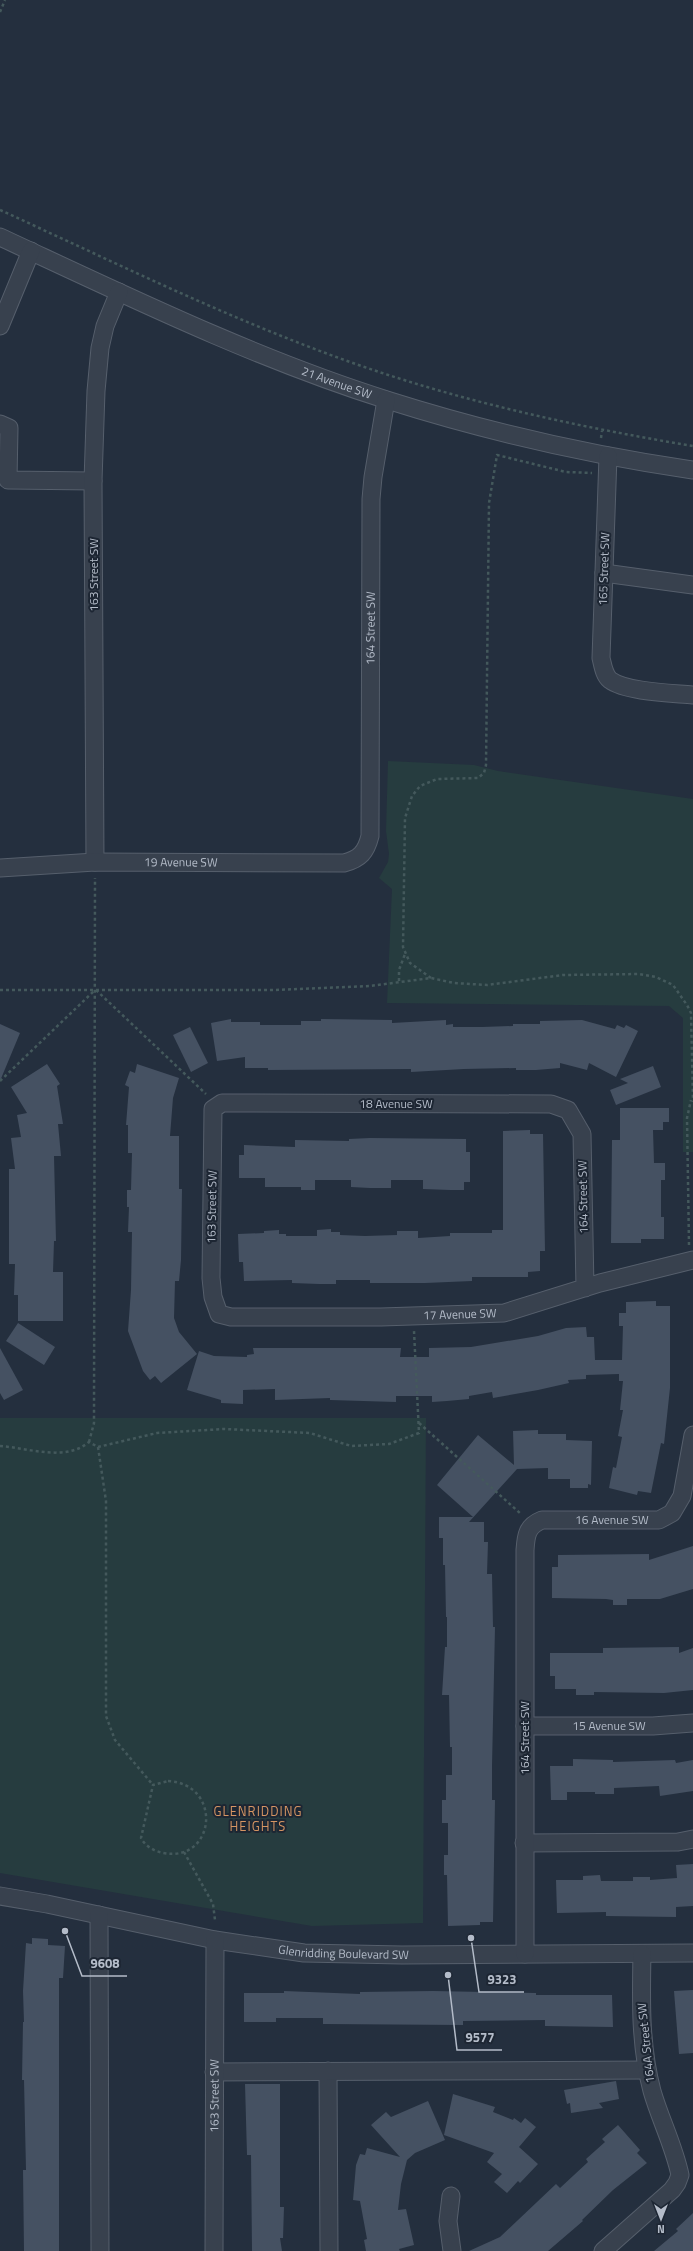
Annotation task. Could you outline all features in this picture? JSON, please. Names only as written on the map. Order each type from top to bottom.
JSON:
[{"type":"street","name":"21 Avenue SW","points":[[0,237],[239,345],[386,400],[545,444],[693,470]]},
{"type":"street","points":[[0,326],[31,251]]},
{"type":"street","name":"163 Street SW","points":[[95,862],[93,481],[96,391],[100,348],[105,326],[119,292]]},
{"type":"street","name":"164 Street SW","points":[[361,856],[367,847],[370,836],[372,491],[376,454],[386,400]]},
{"type":"street","points":[[0,424],[9,428],[8,480],[93,481]]},
{"type":"street","name":"165 Street SW","points":[[603,455],[604,573],[601,658],[604,672],[610,680],[640,690],[693,695]]},
{"type":"street","points":[[604,573],[693,585]]},
{"type":"street","name":"19 Avenue SW","points":[[0,868],[95,862],[344,863],[361,856]]},
{"type":"street","name":"18 Avenue SW","points":[[220,1105],[551,1104],[568,1110]]},
{"type":"street","name":"163 Street SW","points":[[220,1105],[213,1109],[211,1278],[213,1297],[220,1314]]},
{"type":"street","name":"164 Street SW","points":[[568,1110],[582,1134],[585,1288]]},
{"type":"street","name":"17 Avenue SW","points":[[220,1314],[231,1317],[414,1316],[504,1313],[585,1288],[691,1261]]},
{"type":"street","name":"16 Avenue SW","points":[[532,1524],[552,1519],[659,1520],[672,1512],[682,1496],[693,1435]]},
{"type":"street","name":"164 Street SW","points":[[525,1954],[525,1540],[532,1524]]},
{"type":"street","name":"15 Avenue SW","points":[[525,1726],[653,1726],[693,1723]]},
{"type":"street","points":[[524,1843],[678,1842],[693,1839]]},
{"type":"street","name":"Glenridding Boulevard SW","points":[[0,1896],[216,1940],[276,1949],[334,1954],[693,1953]]},
{"type":"street","points":[[99,1915],[100,2251]]},
{"type":"street","name":"163 Street SW","points":[[214,2251],[216,1940]]},
{"type":"street","name":"164A Street SW","points":[[603,2251],[672,2190],[677,2183],[680,2174],[658,2112],[647,2070],[641,2006],[642,1954]]},
{"type":"street","points":[[214,2072],[647,2070]]},
{"type":"street","points":[[328,2071],[329,2251]]},
{"type":"street","points":[[451,2196],[448,2221],[452,2251]]},
{"type":"path","points":[[0,12],[5,0]]},
{"type":"path","points":[[0,210],[259,327],[340,358],[426,388],[514,412],[602,431],[693,446]]},
{"type":"path","points":[[399,981],[399,970],[405,954],[405,818],[412,796],[420,786],[437,779],[478,778],[484,774],[486,766],[488,502],[497,455],[566,472],[593,473],[603,455],[602,431]]},
{"type":"path","points":[[0,1446],[65,1453],[80,1449],[89,1442],[94,1424],[96,990],[95,862]]},
{"type":"path","points":[[405,954],[410,963],[431,978]]},
{"type":"path","points":[[0,990],[274,990],[370,986],[431,978],[454,984],[487,985],[564,975],[639,974],[656,976],[673,985],[687,1005],[690,1013],[692,1101],[687,1118],[691,1261]]},
{"type":"path","points":[[0,1081],[96,990]]},
{"type":"path","points":[[96,990],[220,1105]]},
{"type":"path","points":[[89,1442],[98,1447],[157,1433],[224,1429],[310,1433],[351,1446],[389,1444],[419,1433],[414,1316]]},
{"type":"path","points":[[418,1423],[532,1524]]},
{"type":"path","points":[[98,1447],[106,1501],[106,1716],[115,1740],[153,1785]]},
{"type":"path","points":[[168,1781],[178,1782],[196,1792],[203,1801],[207,1823],[204,1832],[193,1848],[174,1854],[153,1850],[142,1840],[153,1785],[168,1781]]},
{"type":"path","points":[[184,1852],[213,1904],[215,1920]]},
{"type":"green space","points":[[388,761],[474,765],[498,771],[693,799],[693,1152],[683,1152],[683,1018],[669,1006],[387,1003],[392,889],[379,878],[388,862],[389,854],[386,831]]},
{"type":"green space","points":[[0,1418],[426,1418],[423,1923],[312,1926],[0,1873]]},
{"type":"building","points":[[231,1019],[231,1022],[260,1022],[260,1025],[301,1025],[301,1021],[321,1021],[321,1019],[392,1020],[392,1023],[446,1020],[446,1025],[453,1024],[453,1027],[513,1026],[513,1024],[540,1024],[540,1021],[582,1020],[615,1029],[617,1025],[624,1028],[626,1025],[638,1031],[616,1077],[589,1063],[587,1070],[560,1063],[560,1068],[536,1070],[516,1070],[516,1068],[411,1072],[411,1069],[268,1070],[268,1068],[245,1068],[245,1057],[217,1061],[211,1023]]},
{"type":"building","points":[[0,1024],[20,1033],[0,1081]]},
{"type":"building","points":[[190,1027],[208,1063],[191,1072],[173,1035]]},
{"type":"building","points":[[47,1064],[60,1084],[57,1086],[63,1124],[58,1124],[61,1156],[54,1156],[56,1241],[54,1241],[53,1272],[63,1272],[63,1321],[18,1321],[18,1295],[14,1295],[15,1264],[9,1264],[9,1169],[15,1169],[11,1138],[21,1137],[17,1115],[27,1113],[11,1087]]},
{"type":"building","points":[[137,1064],[179,1078],[173,1098],[170,1136],[179,1136],[179,1189],[182,1189],[181,1260],[179,1281],[175,1281],[174,1318],[179,1332],[197,1354],[161,1383],[155,1376],[150,1380],[143,1371],[128,1331],[131,1290],[132,1232],[128,1232],[129,1207],[127,1207],[127,1190],[131,1190],[132,1153],[128,1153],[128,1125],[126,1125],[129,1087],[125,1085],[130,1071],[135,1073]]},
{"type":"building","points":[[653,1066],[661,1087],[616,1105],[610,1090],[628,1083],[620,1079]]},
{"type":"building","points":[[620,1108],[669,1108],[669,1122],[663,1122],[663,1130],[653,1130],[654,1163],[665,1163],[665,1180],[661,1180],[661,1217],[664,1217],[664,1239],[641,1239],[641,1243],[611,1243],[612,1140],[620,1140]]},
{"type":"building","points":[[530,1130],[530,1134],[543,1134],[545,1251],[540,1251],[540,1271],[528,1272],[528,1277],[472,1277],[472,1281],[425,1283],[370,1283],[370,1280],[336,1280],[336,1284],[292,1283],[292,1280],[244,1281],[243,1262],[239,1262],[238,1234],[264,1233],[264,1231],[279,1230],[279,1234],[286,1234],[286,1236],[317,1236],[317,1230],[331,1229],[331,1232],[340,1232],[340,1235],[365,1236],[397,1235],[397,1231],[418,1231],[418,1238],[450,1236],[450,1233],[492,1233],[492,1230],[503,1230],[503,1131]]},
{"type":"building","points":[[349,1139],[466,1139],[466,1152],[470,1152],[470,1182],[464,1182],[464,1190],[450,1190],[423,1189],[423,1180],[391,1180],[391,1188],[370,1188],[351,1187],[351,1180],[315,1180],[315,1190],[301,1190],[301,1187],[265,1187],[265,1178],[239,1178],[239,1155],[244,1155],[244,1145],[295,1147],[295,1140],[349,1141]]},
{"type":"building","points":[[656,1301],[656,1306],[670,1306],[670,1388],[664,1444],[661,1443],[651,1493],[638,1491],[637,1495],[609,1488],[613,1467],[616,1468],[622,1437],[618,1436],[623,1410],[620,1410],[623,1381],[619,1381],[619,1374],[586,1375],[586,1379],[568,1380],[569,1383],[493,1398],[492,1392],[469,1396],[469,1399],[432,1402],[432,1396],[396,1396],[396,1402],[330,1400],[330,1398],[275,1400],[275,1389],[243,1390],[243,1404],[221,1403],[221,1400],[187,1390],[199,1351],[214,1356],[247,1357],[247,1355],[254,1354],[253,1348],[401,1348],[400,1357],[429,1357],[429,1348],[471,1347],[538,1336],[566,1328],[586,1327],[587,1337],[594,1337],[595,1360],[622,1360],[623,1326],[619,1326],[619,1313],[626,1313],[626,1302]]},
{"type":"building","points":[[18,1323],[55,1347],[44,1365],[6,1341]]},
{"type":"building","points":[[0,1348],[23,1390],[4,1400],[0,1393]]},
{"type":"building","points":[[538,1430],[538,1434],[566,1434],[566,1440],[592,1441],[591,1485],[588,1484],[588,1488],[570,1488],[570,1479],[548,1479],[548,1468],[517,1469],[469,1522],[484,1522],[484,1542],[488,1542],[487,1574],[492,1574],[493,1627],[495,1627],[492,1766],[492,1800],[495,1800],[493,1922],[480,1922],[480,1925],[448,1926],[447,1875],[444,1875],[444,1855],[448,1855],[448,1823],[442,1823],[442,1800],[446,1800],[446,1775],[452,1775],[452,1747],[450,1747],[449,1695],[442,1695],[445,1647],[447,1647],[447,1617],[445,1565],[443,1565],[443,1538],[439,1538],[439,1517],[473,1517],[437,1485],[478,1435],[514,1465],[513,1431]]},
{"type":"building","points":[[693,1546],[693,1589],[660,1599],[627,1599],[627,1605],[613,1605],[613,1600],[606,1599],[552,1598],[552,1567],[558,1567],[558,1555],[649,1554],[649,1560]]},
{"type":"building","points":[[679,1647],[679,1653],[693,1648],[693,1690],[664,1693],[594,1692],[594,1695],[576,1695],[576,1689],[555,1689],[555,1676],[550,1676],[550,1653],[603,1653],[603,1648]]},
{"type":"building","points":[[573,1759],[613,1760],[613,1762],[675,1760],[676,1763],[693,1760],[693,1791],[660,1796],[659,1786],[614,1788],[614,1794],[567,1792],[567,1800],[551,1800],[550,1766],[573,1766]]},
{"type":"building","points":[[693,1864],[693,1906],[676,1907],[676,1917],[606,1916],[606,1912],[557,1913],[556,1880],[583,1880],[583,1876],[600,1875],[601,1881],[633,1881],[633,1877],[650,1877],[650,1880],[677,1878],[676,1865]]},
{"type":"building","points":[[32,1938],[48,1939],[48,1945],[65,1946],[63,1978],[59,1978],[59,2251],[24,2251],[23,2170],[26,2170],[24,2080],[22,2080],[24,2022],[23,1991],[26,1943],[32,1944]]},
{"type":"building","points":[[693,1990],[693,2053],[679,2054],[674,1991]]},
{"type":"building","points":[[284,1991],[360,1994],[360,1992],[433,1991],[536,1993],[536,1995],[612,1995],[613,2027],[545,2026],[545,2020],[463,2021],[463,2025],[323,2024],[323,2018],[276,2018],[276,2022],[244,2022],[244,1993],[284,1993]]},
{"type":"building","points":[[616,2081],[619,2099],[599,2103],[603,2108],[571,2113],[570,2103],[567,2104],[564,2090]]},
{"type":"building","points":[[245,2084],[280,2084],[280,2207],[284,2207],[283,2238],[280,2238],[282,2251],[252,2251],[251,2155],[247,2155]]},
{"type":"building","points":[[453,2094],[495,2107],[493,2112],[513,2120],[514,2118],[521,2123],[525,2118],[536,2127],[519,2147],[538,2164],[520,2183],[518,2181],[507,2193],[494,2182],[502,2174],[487,2162],[494,2153],[444,2135]]},
{"type":"building","points":[[428,2101],[445,2140],[415,2153],[407,2160],[401,2184],[398,2210],[406,2209],[414,2245],[399,2249],[400,2251],[366,2251],[364,2240],[367,2239],[360,2201],[353,2200],[356,2165],[360,2154],[365,2155],[367,2148],[400,2157],[371,2125],[386,2112],[391,2117]]},
{"type":"building","points":[[618,2125],[640,2150],[637,2153],[647,2163],[613,2190],[582,2220],[583,2221],[548,2251],[469,2251],[500,2237],[556,2184],[560,2188],[588,2162],[586,2159],[605,2142],[602,2139]]},
{"type":"building","points":[[693,2213],[693,2251],[654,2251],[678,2231],[676,2229]]},
{"type":"place","name":"9608","points":[[65,1931]]},
{"type":"place","name":"9323","points":[[471,1938]]},
{"type":"place","name":"9577","points":[[448,1975]]},
{"type":"district","name":"GLENRIDDING HEIGHTS","points":[[258,1818]]}]
